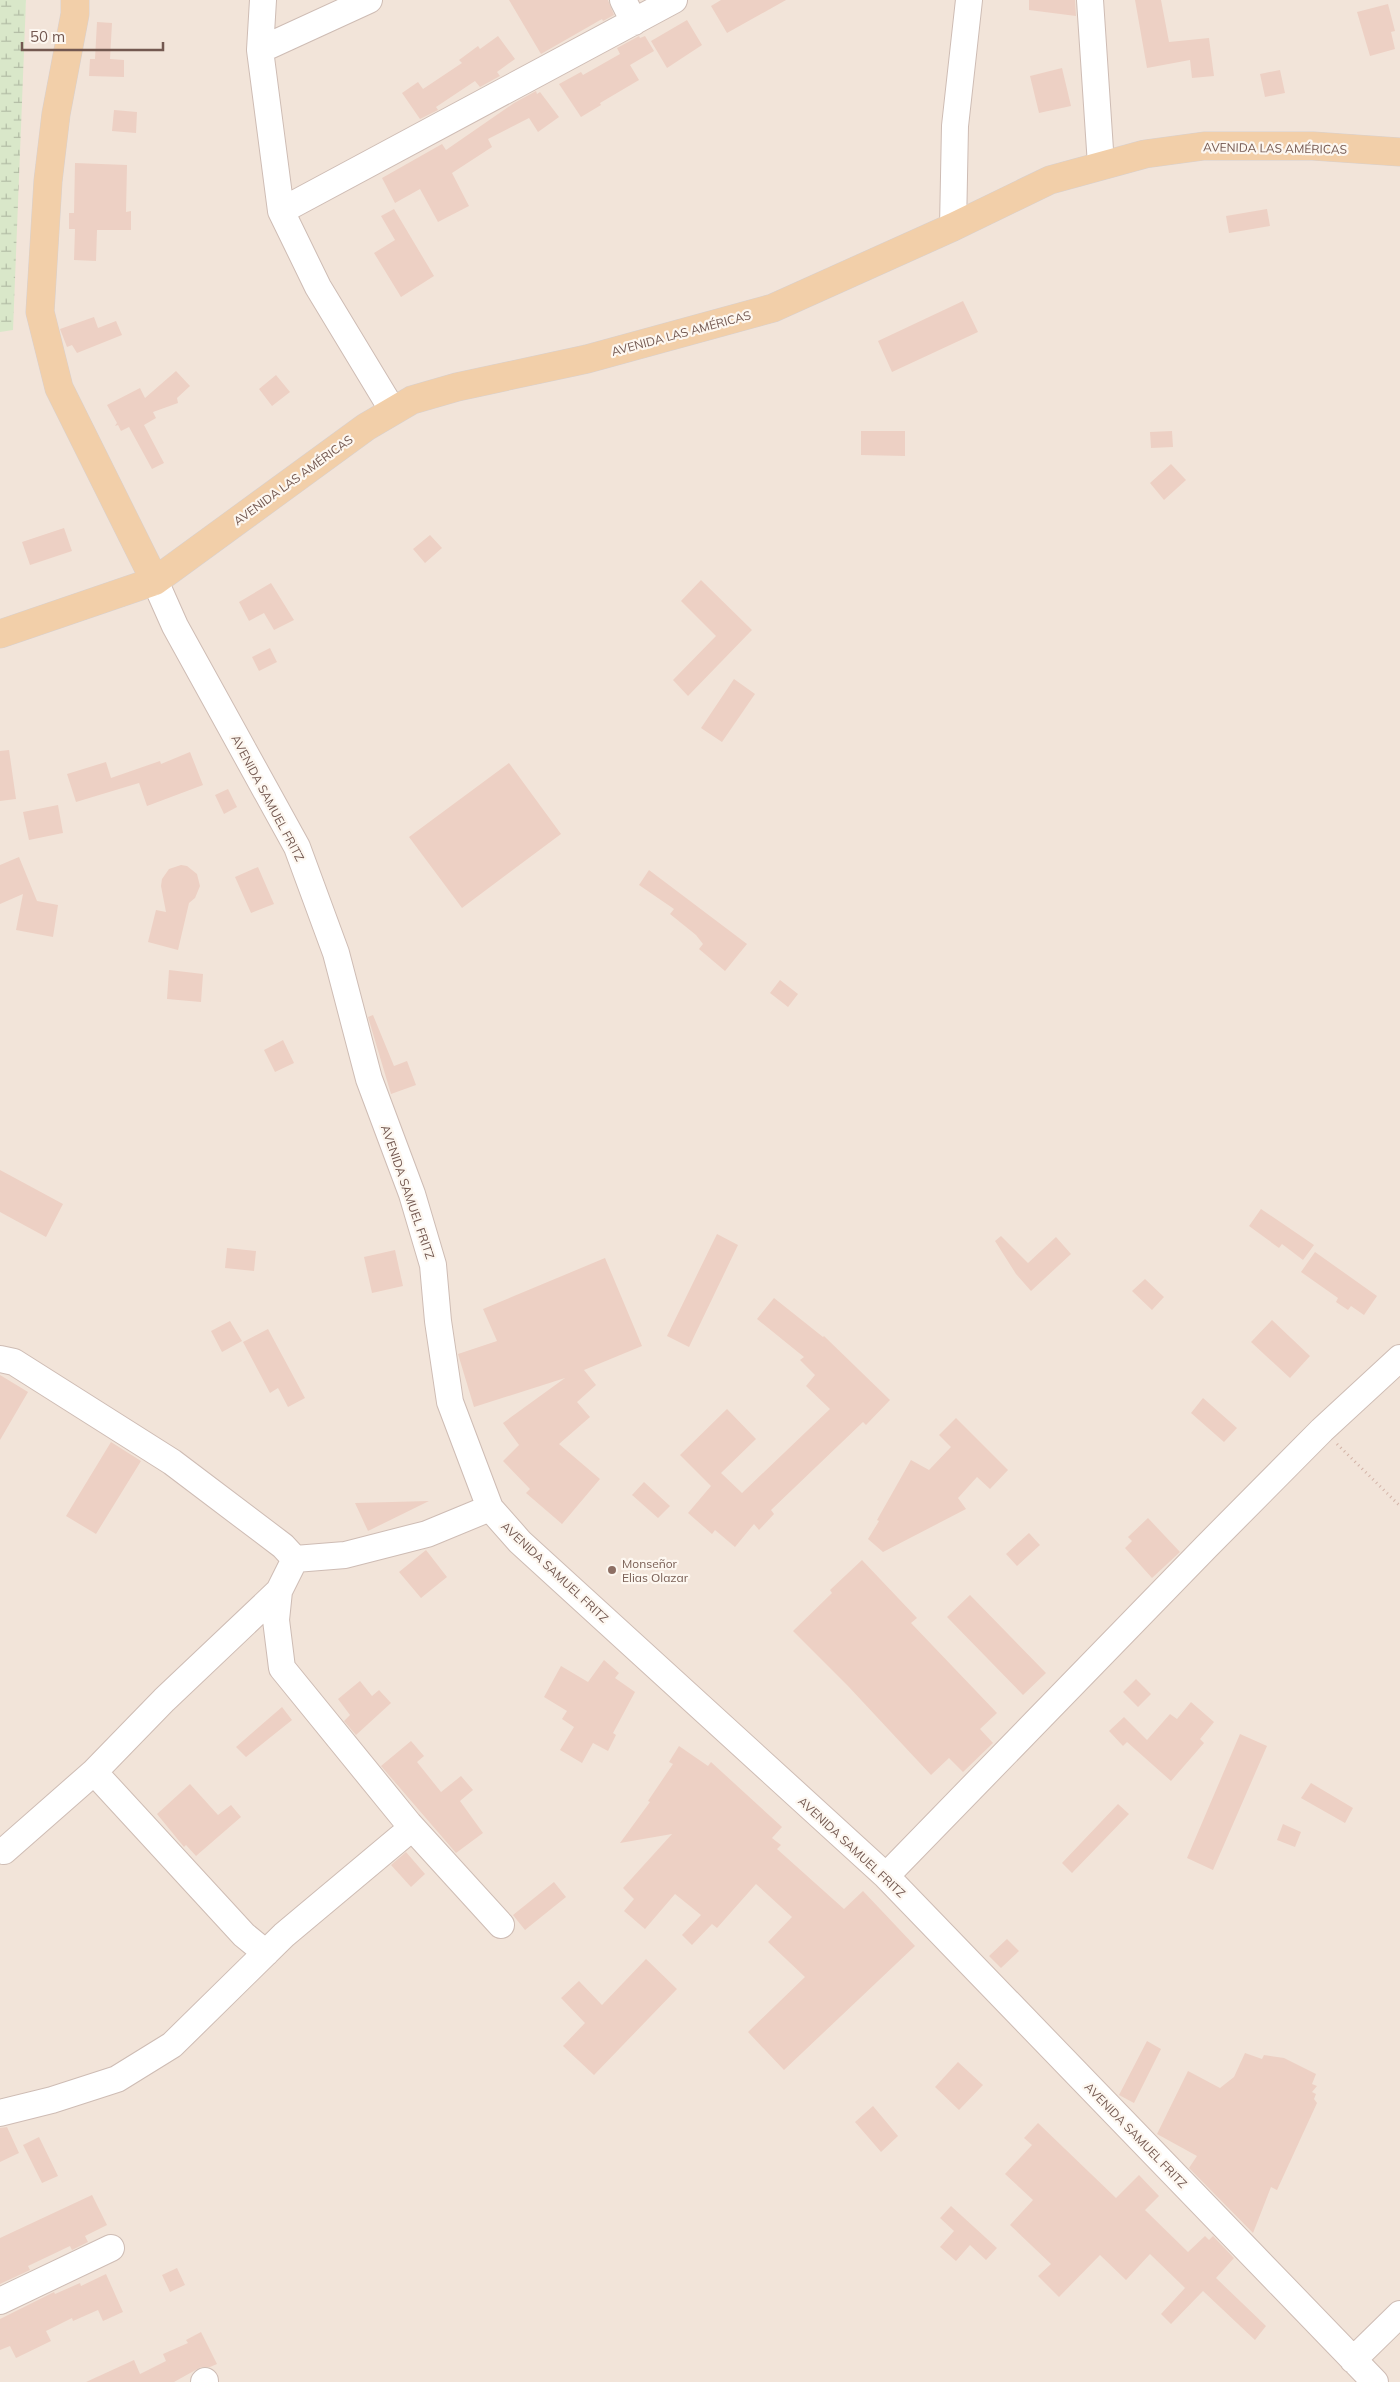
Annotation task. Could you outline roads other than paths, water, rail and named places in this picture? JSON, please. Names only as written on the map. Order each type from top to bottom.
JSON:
[{"type":"main road","points":[[76,0],[56,114],[48,181],[40,312],[59,388],[155,581]]},
{"type":"main road","name":"AVENIDA LAS AMÉRICAS","points":[[0,634],[155,581],[366,427],[412,400],[457,387],[587,359],[773,308],[953,227],[1050,180],[1145,154],[1204,146],[1313,146],[1400,152]]},
{"type":"street","points":[[264,0],[260,50],[281,211],[318,286],[393,411]]},
{"type":"street","points":[[260,50],[369,0]]},
{"type":"street","points":[[281,211],[628,11],[674,0]]},
{"type":"street","points":[[953,227],[955,126],[968,0]]},
{"type":"street","points":[[1090,0],[1100,165]]},
{"type":"street","name":"AVENIDA SAMUEL FRITZ","points":[[155,581],[175,626],[297,847],[336,953],[369,1079],[412,1194],[433,1265],[438,1322],[450,1402],[490,1508],[528,1548],[886,1876],[1375,2382]]},
{"type":"street","points":[[886,1876],[1322,1430],[1400,1358]]},
{"type":"street","points":[[0,1359],[14,1362],[172,1462],[283,1546],[295,1559]]},
{"type":"street","points":[[295,1559],[345,1555],[427,1534],[490,1508]]},
{"type":"street","points":[[4,1851],[94,1772],[164,1700],[279,1591],[295,1559]]},
{"type":"street","points":[[279,1591],[276,1620],[282,1668],[409,1824],[501,1925]]},
{"type":"street","points":[[94,1772],[244,1935],[266,1953]]},
{"type":"street","points":[[0,2113],[52,2100],[117,2079],[172,2045],[284,1936],[407,1832],[409,1824]]},
{"type":"street","points":[[0,2301],[110,2248]]},
{"type":"street","points":[[1353,2360],[1400,2314]]},
{"type":"place","name":"Monseñor Elias Olazar","points":[[612,1570]]}]
